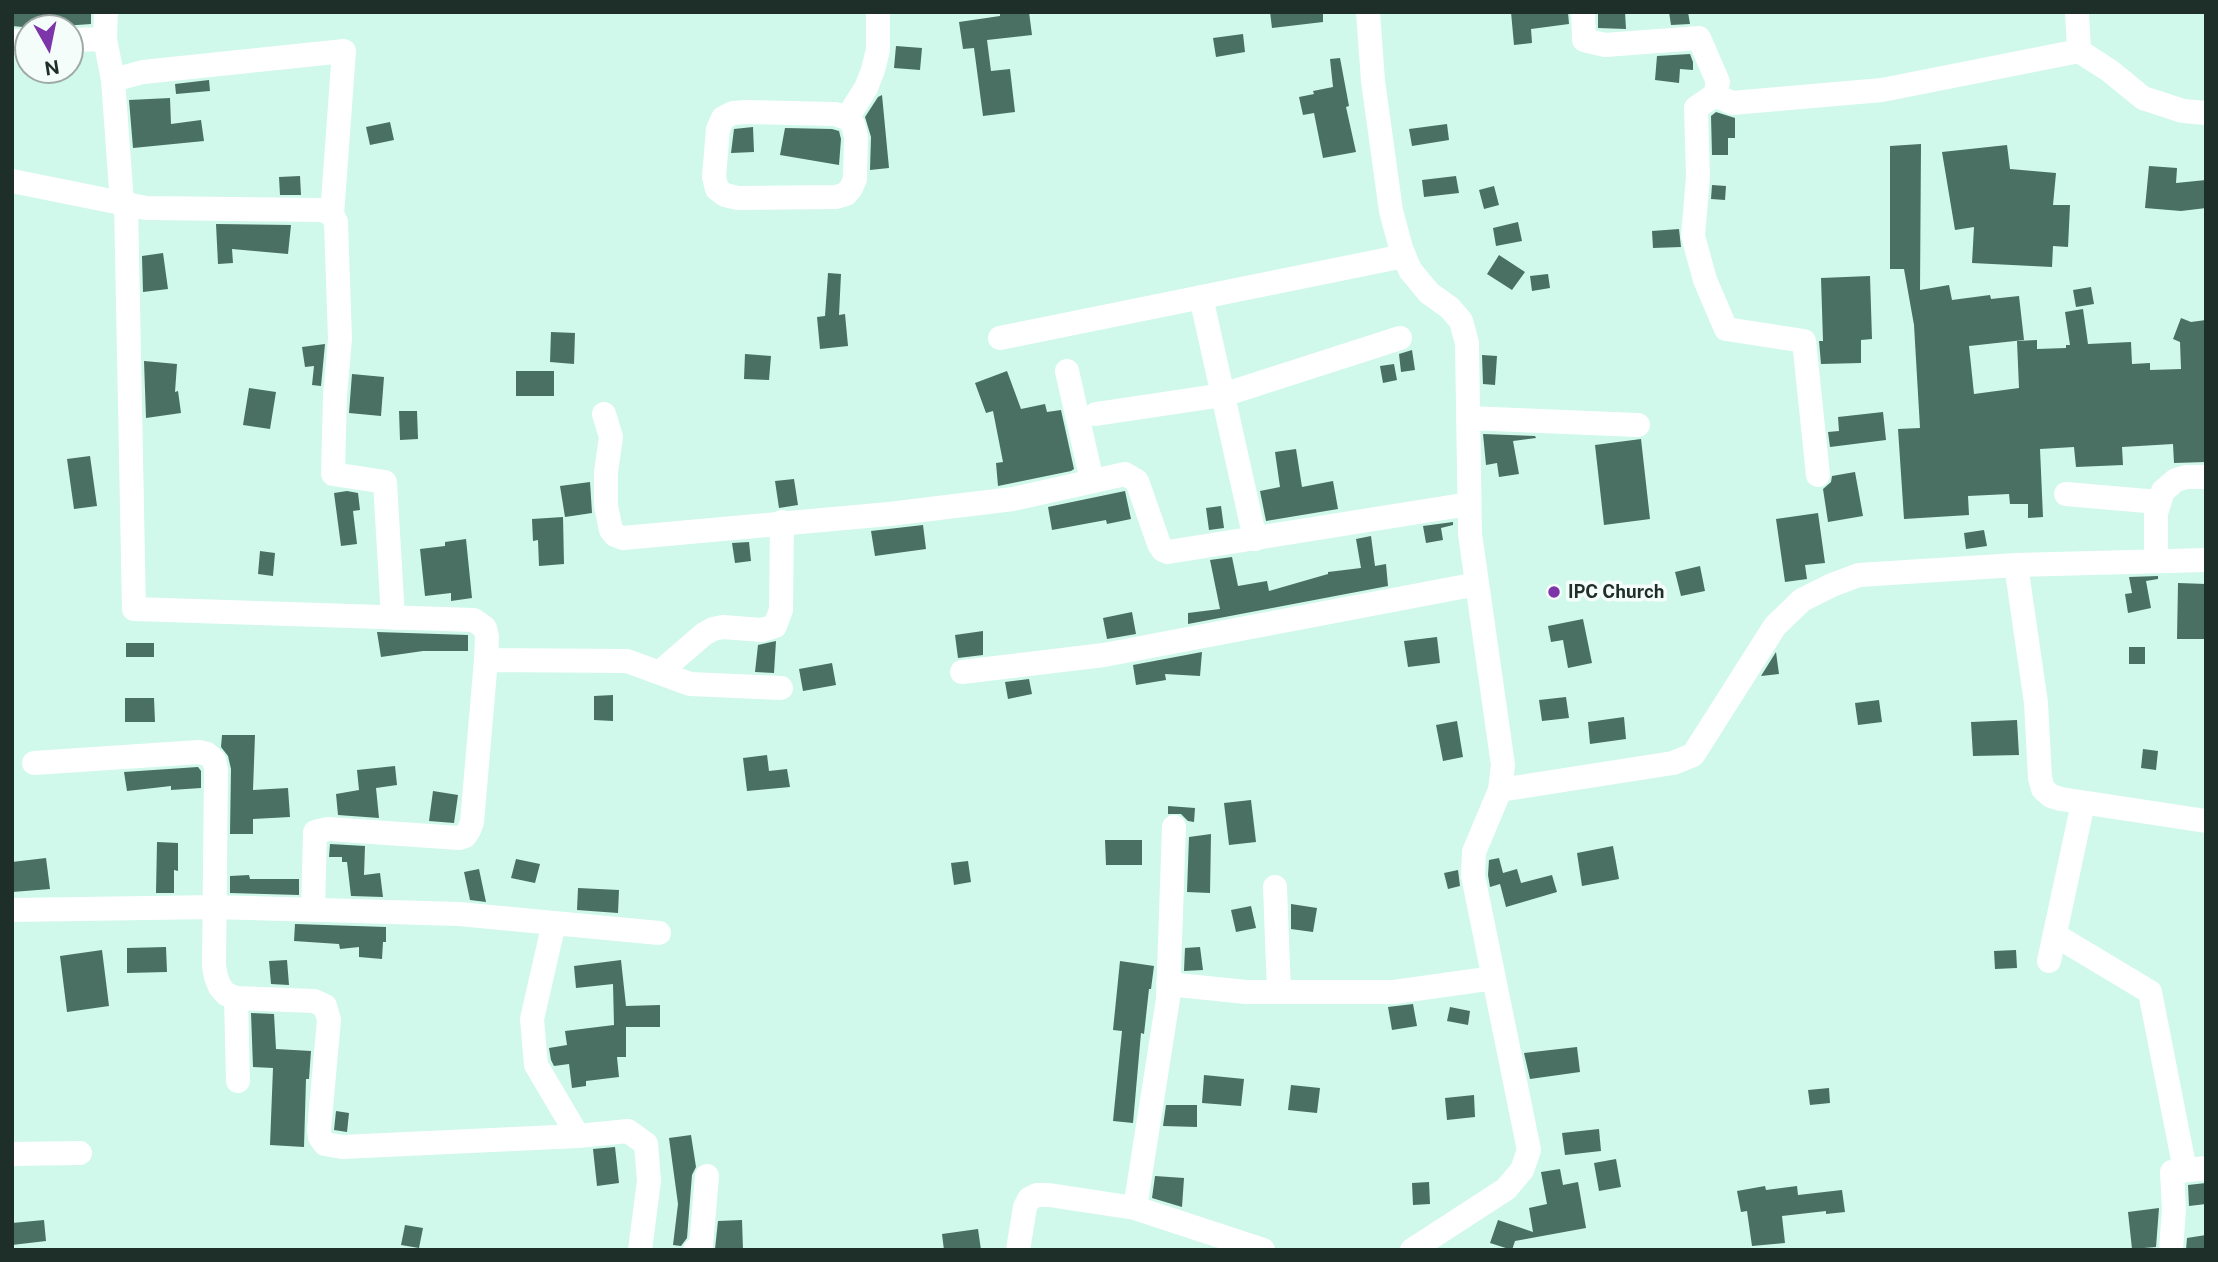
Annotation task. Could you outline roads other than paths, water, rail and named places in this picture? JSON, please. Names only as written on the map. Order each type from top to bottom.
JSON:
[{"type":"street","points":[[106,12],[105,39],[113,80],[124,203],[134,608],[474,621],[485,628],[486,660],[472,822],[465,836],[458,838],[328,829],[316,832],[313,910]]},
{"type":"street","points":[[848,118],[866,88],[873,70],[878,50],[878,12]]},
{"type":"street","points":[[1368,12],[1373,80],[1391,211],[1404,256],[1409,270],[1429,293],[1450,308],[1461,321],[1467,343],[1470,534],[1503,765],[1500,790],[1474,852],[1473,876],[1529,1150],[1522,1170],[1506,1189],[1412,1250]]},
{"type":"street","points":[[1583,12],[1584,40],[1605,45],[1699,38],[1718,82],[1715,95],[1696,108],[1698,177],[1693,236],[1705,280],[1726,330],[1804,341],[1818,475]]},
{"type":"street","points":[[2077,12],[2079,51]]},
{"type":"street","points":[[84,40],[105,39]]},
{"type":"street","points":[[113,80],[143,72],[344,51],[332,215]]},
{"type":"street","points":[[1715,95],[1732,103],[1882,90],[2079,51],[2110,71],[2143,99],[2183,111],[2206,113]]},
{"type":"street","points":[[747,112],[835,114],[848,118],[853,124],[855,179],[846,194],[836,197],[738,198],[725,195],[717,189],[714,177],[718,129],[723,118],[733,113],[747,112]]},
{"type":"street","points":[[12,181],[146,208],[323,210],[332,215],[336,222],[340,339],[333,474],[385,482],[393,618]]},
{"type":"street","points":[[1000,338],[1404,256]]},
{"type":"street","points":[[1201,297],[1255,539]]},
{"type":"street","points":[[1096,414],[1223,395],[1400,338]]},
{"type":"street","points":[[1066,370],[1092,481]]},
{"type":"street","points":[[604,414],[611,437],[606,472],[606,506],[611,530],[615,536],[623,538],[889,514],[1013,499],[1125,474],[1137,481],[1159,544],[1168,552],[1469,504]]},
{"type":"street","points":[[1468,418],[1638,425]]},
{"type":"street","points":[[2156,561],[2156,513],[2164,491],[2176,480],[2206,477]]},
{"type":"street","points":[[2066,494],[2158,502]]},
{"type":"street","points":[[660,671],[713,629],[723,627],[762,630],[775,626],[781,610],[782,522]]},
{"type":"street","points":[[1500,790],[1673,763],[1693,755],[1775,626],[1802,600],[1832,585],[1859,576],[2016,565],[2206,560]]},
{"type":"street","points":[[2016,565],[2036,703],[2043,789],[2051,796],[2083,803],[2206,821]]},
{"type":"street","points":[[962,672],[1104,654],[1477,584]]},
{"type":"street","points":[[486,660],[627,661],[690,684],[781,688]]},
{"type":"street","points":[[34,763],[199,752],[207,754],[214,760],[216,769],[216,977],[226,994],[236,998],[314,1001],[326,1006],[329,1020],[319,1129],[325,1144],[342,1147],[578,1136],[628,1131],[646,1144],[649,1181],[640,1250]]},
{"type":"street","points":[[2049,961],[2083,803]]},
{"type":"street","points":[[1135,1208],[1166,1013],[1174,827]]},
{"type":"street","points":[[1275,887],[1279,992]]},
{"type":"street","points":[[12,910],[214,907],[459,914],[659,933]]},
{"type":"street","points":[[554,923],[532,1019],[536,1065],[578,1136]]},
{"type":"street","points":[[2055,935],[2150,992],[2195,1169],[2172,1172],[2174,1209],[2171,1250]]},
{"type":"street","points":[[1168,984],[1246,992],[1394,992],[1494,978]]},
{"type":"street","points":[[236,998],[238,1081]]},
{"type":"street","points":[[12,1154],[80,1153]]},
{"type":"street","points":[[695,1250],[702,1246],[707,1176]]},
{"type":"street","points":[[1018,1250],[1025,1207],[1029,1199],[1037,1195],[1135,1208],[1263,1250]]},
{"type":"place","name":"IPC Church","points":[[1554,592]]}]
